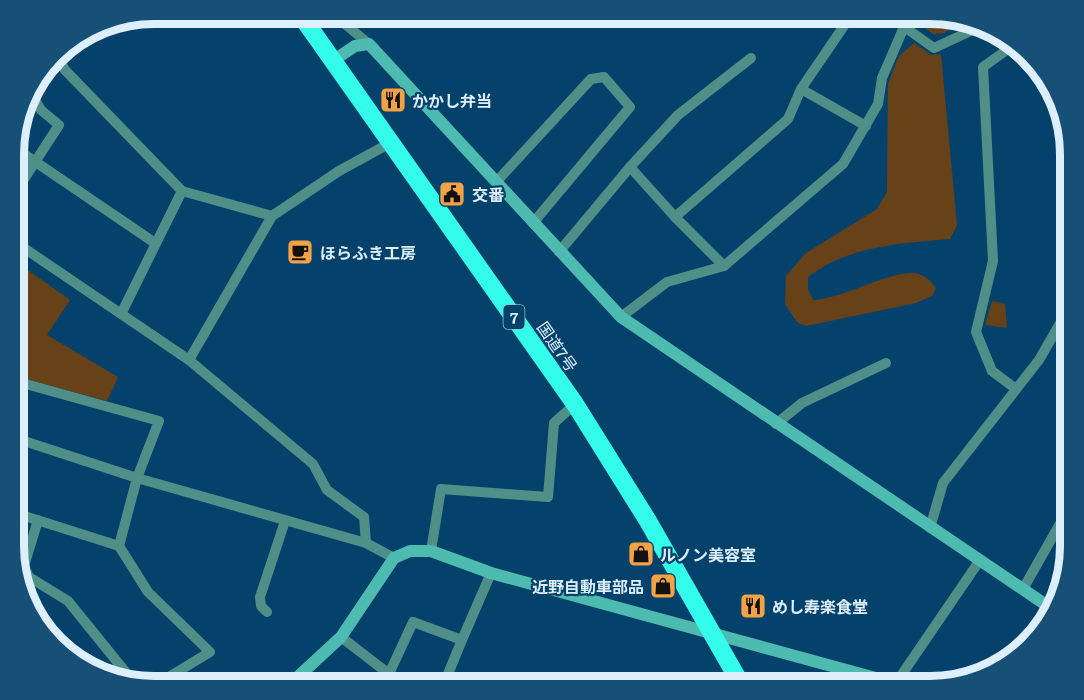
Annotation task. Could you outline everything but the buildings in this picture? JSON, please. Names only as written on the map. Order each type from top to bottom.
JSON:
[{"type":"highway","name":"国道7号","points":[[307,24],[575,404],[648,520],[736,676]]},
{"type":"street","points":[[345,24],[369,44],[498,180],[559,252],[621,316],[776,424],[1046,605]]},
{"type":"street","points":[[675,217],[788,119],[801,89],[845,24]]},
{"type":"street","points":[[900,24],[934,48],[971,31]]},
{"type":"street","points":[[621,316],[667,282],[724,266],[843,164],[878,104],[882,78],[890,53],[904,27]]},
{"type":"street","points":[[334,60],[355,46],[369,44]]},
{"type":"street","points":[[1007,50],[983,67],[993,261],[976,332],[992,371],[1016,389]]},
{"type":"street","points":[[559,252],[630,167],[678,115],[751,58]]},
{"type":"street","points":[[61,63],[182,191],[272,216]]},
{"type":"street","points":[[498,180],[591,79],[604,77],[620,93],[630,107],[533,223]]},
{"type":"street","points":[[801,89],[866,126]]},
{"type":"street","points":[[24,178],[59,125],[41,110],[35,101]]},
{"type":"street","points":[[189,360],[272,216],[339,171],[392,142]]},
{"type":"street","points":[[24,155],[155,243]]},
{"type":"street","points":[[630,167],[724,266]]},
{"type":"street","points":[[122,312],[182,191]]},
{"type":"street","points":[[24,248],[122,312],[189,360],[313,464],[327,490],[364,517],[366,543]]},
{"type":"street","points":[[930,528],[943,483],[1039,360],[1060,323]]},
{"type":"street","points":[[776,424],[802,403],[886,363]]},
{"type":"street","points":[[24,384],[159,421],[137,478],[119,546]]},
{"type":"street","points":[[430,551],[441,489],[548,497],[554,423],[575,404]]},
{"type":"street","points":[[24,441],[137,478],[366,543],[394,558]]},
{"type":"street","points":[[24,516],[119,546],[148,592],[210,652],[170,676]]},
{"type":"street","points":[[25,563],[38,520]]},
{"type":"street","points":[[267,612],[261,606],[260,597],[285,521]]},
{"type":"street","points":[[1023,590],[1060,524]]},
{"type":"street","points":[[299,676],[342,637],[394,558],[410,551],[430,551],[491,573],[868,676]]},
{"type":"street","points":[[906,676],[980,560]]},
{"type":"street","points":[[27,572],[29,577],[68,601],[126,673]]},
{"type":"street","points":[[446,676],[491,573]]},
{"type":"street","points":[[342,637],[389,674],[413,622],[462,640]]},
{"type":"shaded area","points":[[920,24],[953,26],[945,33],[933,34]]},
{"type":"shaded area","points":[[914,43],[931,55],[941,54],[957,225],[950,239],[876,248],[840,259],[808,277],[808,289],[813,300],[838,295],[891,277],[913,273],[926,278],[936,288],[932,296],[916,303],[806,326],[797,322],[785,304],[786,276],[806,253],[877,209],[887,192],[888,84],[899,56]]},
{"type":"shaded area","points":[[24,267],[70,300],[47,335],[118,377],[107,401],[24,378]]},
{"type":"shaded area","points":[[992,301],[1005,304],[1007,328],[985,325]]},
{"type":"place","name":"かかし弁当","points":[[393,100]]},
{"type":"place","name":"交番","points":[[452,194]]},
{"type":"place","name":"ほらふき工房","points":[[300,252]]},
{"type":"place","name":"ルノン美容室","points":[[641,554]]},
{"type":"place","name":"近野自動車部品","points":[[663,586]]},
{"type":"place","name":"めし寿楽食堂","points":[[753,606]]}]
